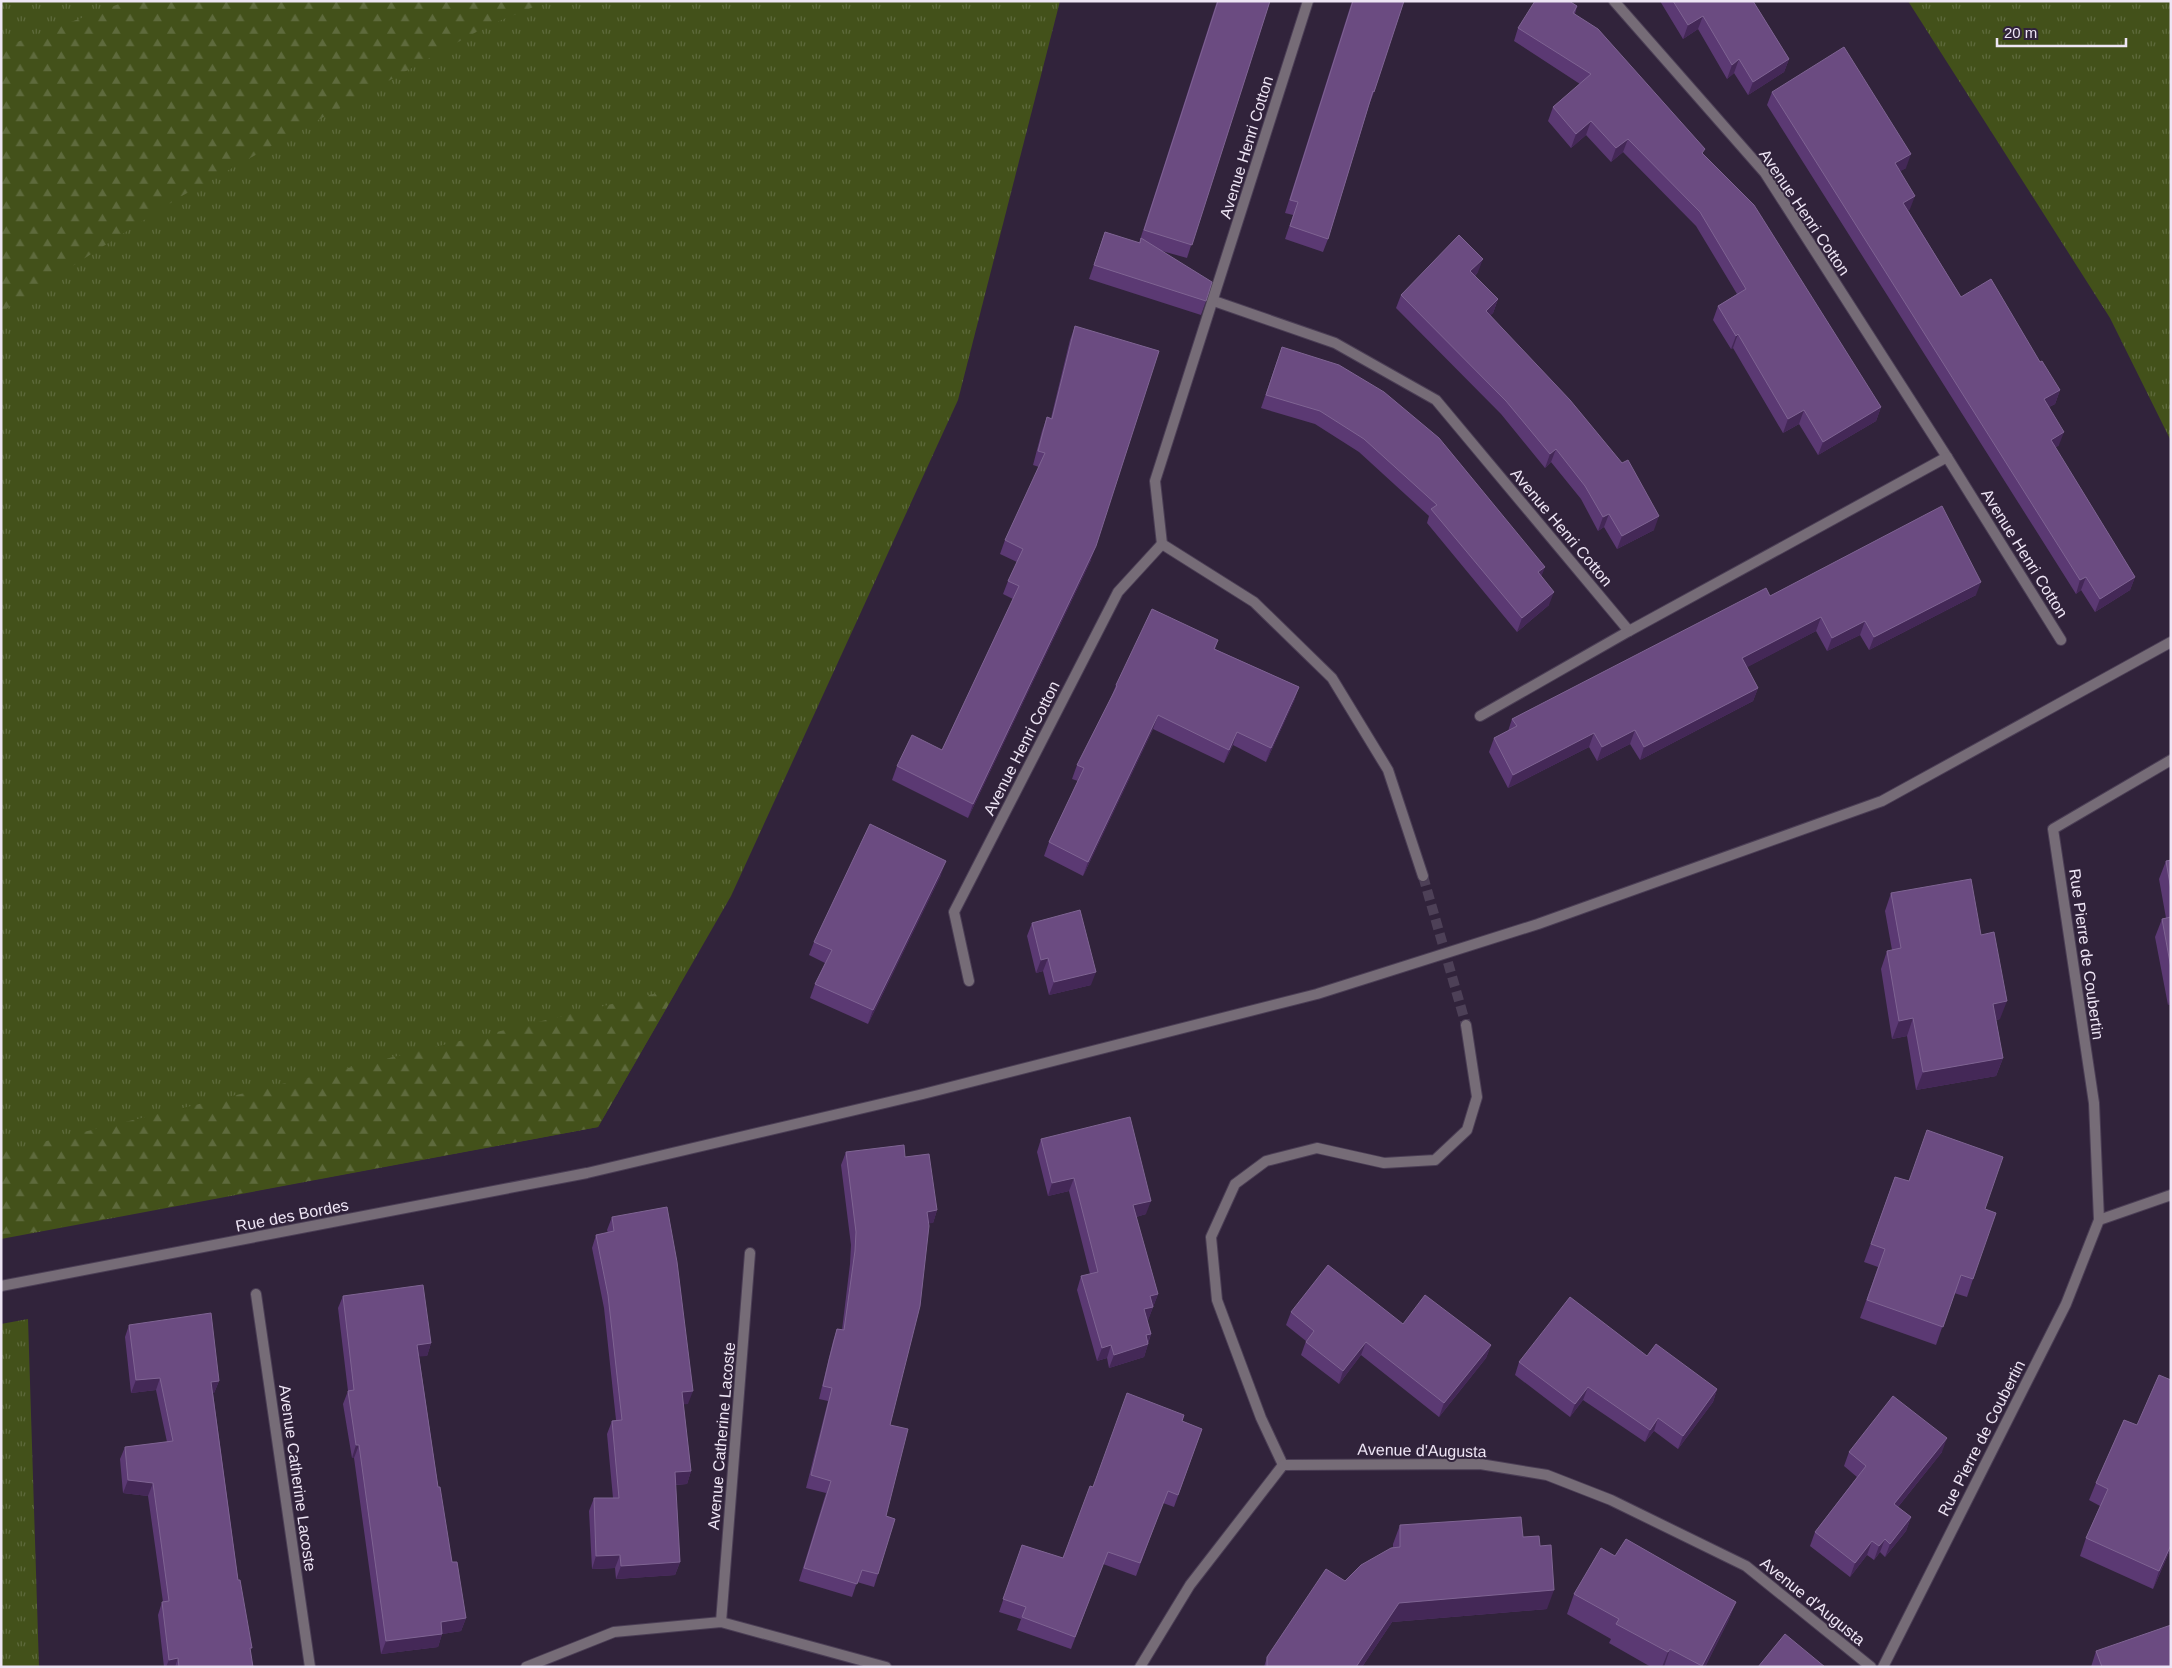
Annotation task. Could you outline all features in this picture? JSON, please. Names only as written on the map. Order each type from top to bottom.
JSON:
[{"type":"street","name":"Avenue Henri Cotton","points":[[969,981],[954,912],[1118,592],[1162,544],[1155,481],[1214,301],[1308,1]]},
{"type":"street","name":"Avenue Henri Cotton","points":[[1614,1],[1765,173],[1947,457],[2061,640]]},
{"type":"street","name":"Avenue Henri Cotton","points":[[1214,301],[1335,343],[1436,400],[1629,631]]},
{"type":"street","points":[[1480,716],[1629,631],[1947,457]]},
{"type":"street","points":[[1162,544],[1254,602],[1332,678],[1388,770],[1423,876]]},
{"type":"street","name":"Rue des Bordes","points":[[1,1286],[587,1173],[923,1094],[1317,994],[1538,924],[1882,801],[2171,642]]},
{"type":"street","name":"Rue Pierre de Coubertin","points":[[1882,1667],[2066,1304],[2099,1220],[2094,1103],[2053,829],[2171,760]]},
{"type":"street","points":[[1140,1667],[1190,1585],[1283,1465],[1261,1418],[1217,1300],[1211,1237],[1235,1184],[1266,1161],[1317,1148],[1384,1163],[1435,1160],[1467,1130],[1477,1097],[1466,1025]]},
{"type":"street","points":[[2099,1220],[2171,1195]]},
{"type":"street","name":"Avenue Catherine Lacoste","points":[[721,1622],[750,1253]]},
{"type":"street","name":"Avenue Catherine Lacoste","points":[[256,1294],[310,1667]]},
{"type":"street","name":"Avenue d'Augusta","points":[[1283,1465],[1480,1464],[1547,1475],[1611,1500],[1746,1566],[1871,1667]]},
{"type":"street","points":[[526,1667],[614,1632],[721,1622],[886,1667]]},
{"type":"green space","points":[[1,1],[1060,1],[958,400],[731,896],[598,1127],[1,1239]]},
{"type":"green space","points":[[127,1],[548,1],[487,26],[180,197],[1,312],[1,48]]},
{"type":"green space","points":[[1908,1],[2171,1],[2171,441],[2110,318]]},
{"type":"green space","points":[[678,988],[598,1127],[1,1238],[1,1152]]},
{"type":"green space","points":[[28,1319],[39,1667],[1,1667],[1,1324]]},
{"type":"building","points":[[1218,1],[1270,1],[1192,245],[1144,230]]},
{"type":"building","points":[[1353,1],[1404,1],[1373,91],[1328,239],[1290,226],[1298,202],[1290,200]]},
{"type":"building","points":[[1535,1],[1569,1],[1577,6],[1573,13],[1598,29],[1705,149],[1702,153],[1754,205],[1881,407],[1823,442],[1804,410],[1788,419],[1738,334],[1736,336],[1718,306],[1746,289],[1700,212],[1628,139],[1616,148],[1591,121],[1576,134],[1553,107],[1591,74],[1518,28]]},
{"type":"building","points":[[1673,1],[1753,1],[1789,59],[1753,82],[1739,59],[1732,65],[1703,16],[1688,25]]},
{"type":"building","points":[[1844,47],[1911,154],[1895,163],[1915,196],[1903,203],[1961,297],[1991,279],[2040,362],[2042,361],[2060,390],[2044,399],[2064,432],[2051,440],[2135,577],[2100,599],[2086,577],[2080,580],[1772,92]]},
{"type":"building","points":[[1105,232],[1140,243],[1141,238],[1212,282],[1206,301],[1094,265]]},
{"type":"building","points":[[1459,235],[1483,259],[1470,271],[1498,299],[1486,311],[1570,400],[1622,463],[1628,460],[1659,516],[1622,536],[1609,514],[1603,517],[1585,486],[1556,449],[1550,454],[1506,401],[1401,295]]},
{"type":"building","points":[[1075,326],[1159,351],[1096,546],[973,804],[897,766],[912,735],[942,750],[1019,586],[1008,581],[1023,549],[1005,540],[1045,453],[1038,451],[1047,417],[1052,419]]},
{"type":"building","points":[[1282,347],[1339,365],[1384,392],[1439,438],[1545,567],[1538,572],[1554,592],[1522,618],[1431,509],[1437,505],[1364,439],[1320,411],[1266,395]]},
{"type":"building","points":[[1942,506],[1981,582],[1874,637],[1865,621],[1832,638],[1821,617],[1742,658],[1758,688],[1644,747],[1635,730],[1602,747],[1594,733],[1513,775],[1494,738],[1517,726],[1512,719],[1766,588],[1770,596]]},
{"type":"building","points":[[1152,609],[1218,640],[1214,649],[1299,687],[1271,748],[1237,732],[1229,750],[1158,715],[1088,862],[1049,842],[1084,768],[1077,765],[1117,686]]},
{"type":"building","points":[[870,824],[946,861],[873,1010],[815,984],[832,950],[814,942]]},
{"type":"building","points":[[2171,860],[2171,890],[2166,861]]},
{"type":"building","points":[[1971,879],[1981,935],[1994,932],[2007,1001],[1993,1004],[2003,1058],[1923,1072],[1913,1018],[1899,1021],[1887,951],[1901,948],[1891,893]]},
{"type":"building","points":[[1080,910],[1096,972],[1054,982],[1048,958],[1041,960],[1032,923]]},
{"type":"building","points":[[2171,917],[2171,968],[2162,919]]},
{"type":"building","points":[[1130,1117],[1151,1201],[1133,1205],[1158,1294],[1150,1296],[1153,1307],[1144,1309],[1151,1334],[1146,1335],[1148,1344],[1114,1355],[1111,1345],[1102,1348],[1081,1276],[1098,1272],[1074,1178],[1052,1183],[1041,1139]]},
{"type":"building","points":[[1927,1130],[2003,1157],[1985,1209],[1996,1213],[1973,1279],[1961,1275],[1943,1327],[1867,1300],[1885,1249],[1871,1244],[1895,1177],[1909,1181]]},
{"type":"building","points":[[904,1145],[905,1157],[929,1154],[937,1210],[927,1212],[929,1226],[920,1306],[890,1425],[908,1429],[886,1516],[895,1519],[878,1574],[862,1570],[857,1584],[804,1568],[831,1481],[811,1475],[832,1388],[823,1386],[837,1329],[844,1330],[855,1251],[856,1232],[846,1152]]},
{"type":"building","points":[[667,1207],[677,1262],[693,1391],[682,1392],[691,1471],[675,1472],[680,1562],[621,1566],[620,1555],[596,1556],[594,1498],[619,1498],[612,1421],[622,1420],[608,1295],[596,1235],[614,1231],[612,1217]]},
{"type":"building","points":[[1328,1265],[1403,1324],[1425,1295],[1491,1345],[1444,1403],[1366,1342],[1343,1371],[1306,1342],[1314,1331],[1291,1312]]},
{"type":"building","points":[[423,1285],[431,1343],[417,1345],[438,1487],[440,1487],[452,1562],[457,1562],[466,1618],[441,1622],[442,1634],[386,1641],[359,1445],[356,1445],[348,1391],[354,1390],[343,1296]]},
{"type":"building","points":[[1570,1297],[1647,1356],[1656,1344],[1717,1389],[1683,1436],[1658,1418],[1650,1430],[1588,1387],[1575,1404],[1519,1362]]},
{"type":"building","points":[[211,1313],[219,1381],[211,1382],[238,1580],[240,1580],[252,1648],[250,1648],[253,1667],[179,1667],[178,1658],[169,1660],[162,1602],[169,1601],[153,1483],[128,1480],[125,1447],[173,1441],[160,1378],[136,1380],[129,1325]]},
{"type":"building","points":[[2159,1375],[2171,1380],[2171,1545],[2159,1571],[2086,1538],[2108,1489],[2096,1483],[2124,1420],[2137,1425]]},
{"type":"building","points":[[1127,1393],[1184,1415],[1182,1421],[1202,1429],[1178,1495],[1168,1491],[1140,1563],[1108,1552],[1075,1637],[1022,1617],[1026,1607],[1003,1599],[1022,1545],[1063,1558],[1090,1486],[1093,1487]]},
{"type":"building","points":[[1893,1396],[1947,1438],[1894,1504],[1911,1517],[1890,1544],[1885,1539],[1879,1546],[1872,1541],[1855,1563],[1815,1532],[1866,1466],[1849,1452]]},
{"type":"building","points":[[1521,1517],[1523,1537],[1539,1536],[1540,1546],[1551,1545],[1554,1590],[1399,1603],[1356,1667],[1267,1667],[1267,1657],[1326,1569],[1345,1581],[1361,1565],[1391,1548],[1400,1547],[1400,1525]]},
{"type":"building","points":[[1626,1539],[1736,1602],[1702,1666],[1670,1649],[1668,1652],[1616,1624],[1619,1619],[1574,1594],[1601,1548],[1615,1556]]},
{"type":"building","points":[[2171,1625],[2171,1667],[2102,1667],[2096,1651]]},
{"type":"building","points":[[1785,1634],[1825,1667],[1758,1667]]},
{"type":"tunnel","points":[[1423,876],[1466,1025]]}]
